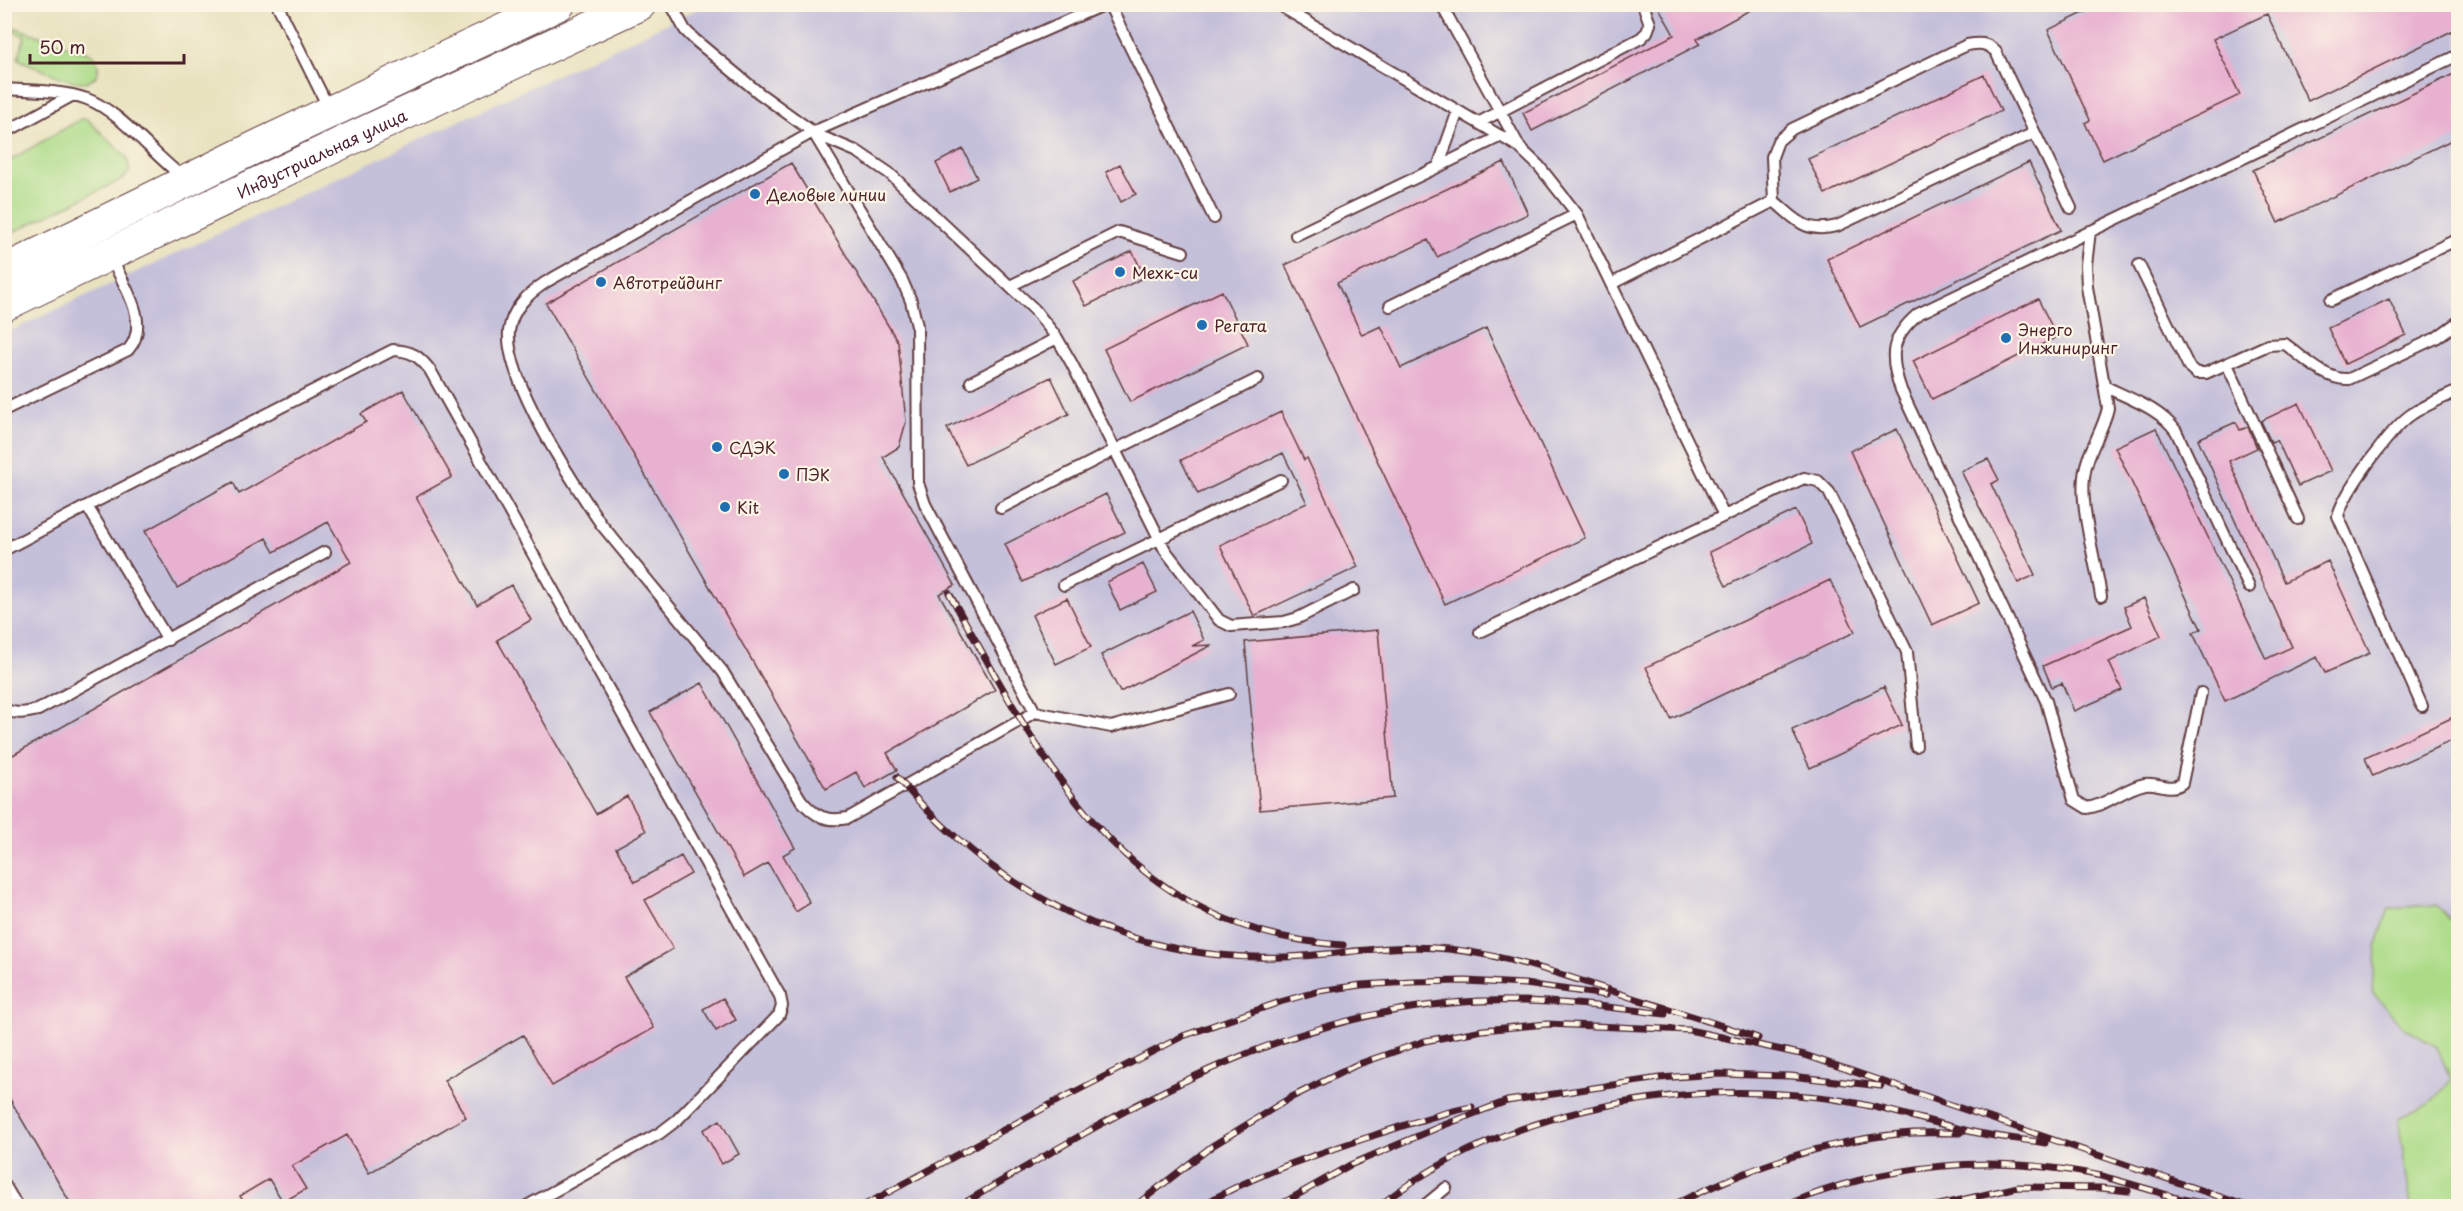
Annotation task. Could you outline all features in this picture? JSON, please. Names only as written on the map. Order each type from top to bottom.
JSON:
[{"type":"main road","name":"Индустриальная улица","points":[[4,305],[110,255],[559,4]]},
{"type":"main road","name":"Индустриальная улица","points":[[4,271],[188,181],[339,127],[640,4]]},
{"type":"lane","points":[[277,4],[339,127]]},
{"type":"lane","points":[[671,4],[686,30],[695,40],[759,93],[813,132],[858,153],[889,172],[1035,310],[1072,364],[1165,550],[1219,620],[1231,626],[1284,622],[1298,618],[1354,590]]},
{"type":"lane","points":[[1105,4],[813,132],[529,293],[517,307],[509,330],[510,348],[516,374],[528,402],[601,524],[723,672],[801,800],[821,818],[835,821],[848,818],[1035,712],[1111,727],[1229,694]]},
{"type":"lane","points":[[1109,4],[1214,218]]},
{"type":"lane","points":[[1277,4],[1519,147],[1539,166],[1577,214],[1724,516]]},
{"type":"lane","points":[[1441,4],[1519,147]]},
{"type":"lane","points":[[1478,123],[1641,38],[1647,32],[1650,24],[1643,4]]},
{"type":"lane","points":[[2034,133],[1838,226],[1821,230],[1806,228],[1774,201],[1772,158],[1778,141],[1792,129],[1967,45],[1979,43],[1990,45],[1996,52],[2070,208]]},
{"type":"lane","points":[[2201,693],[2184,779],[2178,786],[2145,784],[2097,807],[2087,808],[2074,800],[2046,701],[1894,370],[1893,351],[1898,335],[1905,325],[1918,314],[2458,54]]},
{"type":"lane","points":[[4,89],[73,95],[89,100],[108,110],[164,163],[188,181]]},
{"type":"lane","points":[[4,133],[73,95]]},
{"type":"lane","points":[[1438,167],[1458,111]]},
{"type":"lane","points":[[813,132],[902,280],[911,301],[917,326],[918,483],[925,504],[1035,712]]},
{"type":"lane","points":[[1296,235],[1501,136]]},
{"type":"lane","points":[[1611,284],[1774,201]]},
{"type":"lane","points":[[1390,306],[1577,214]]},
{"type":"lane","points":[[2090,231],[2086,265],[2087,287],[2108,408],[2105,422],[2087,462],[2084,497],[2101,596]]},
{"type":"lane","points":[[1010,286],[1119,232],[1183,252]]},
{"type":"lane","points":[[2331,300],[2458,239]]},
{"type":"lane","points":[[4,411],[128,350],[136,342],[139,329],[137,315],[110,255]]},
{"type":"lane","points":[[2139,265],[2189,367],[2196,373],[2206,373],[2268,345],[2285,344],[2328,375],[2339,380],[2349,379],[2436,338],[2458,322]]},
{"type":"lane","points":[[971,382],[1057,339]]},
{"type":"lane","points":[[4,550],[393,350],[417,355],[430,370],[780,996],[782,1006],[779,1015],[677,1120],[660,1133],[527,1206]]},
{"type":"lane","points":[[2227,364],[2298,519]]},
{"type":"lane","points":[[1001,508],[1258,379]]},
{"type":"lane","points":[[2104,386],[2159,413],[2176,431],[2249,587]]},
{"type":"lane","points":[[2422,705],[2338,516],[2345,499],[2400,423],[2413,413],[2458,391]]},
{"type":"lane","points":[[1480,632],[1804,478],[1818,481],[1829,492],[1907,652],[1916,746]]},
{"type":"lane","points":[[1064,585],[1281,480]]},
{"type":"lane","points":[[87,506],[168,640]]},
{"type":"lane","points":[[4,708],[20,713],[38,710],[325,552]]},
{"type":"lane","points":[[4,1184],[17,1206]]},
{"type":"lane","points":[[1424,1206],[1446,1188]]},
{"type":"shaded area","points":[[706,5],[2458,5],[2458,1206],[5,1206],[4,334]]},
{"type":"green space","points":[[5,24],[91,54],[97,63],[96,76],[87,82],[74,81],[18,59],[25,36],[10,30],[8,34],[5,33]]},
{"type":"green space","points":[[81,119],[87,119],[127,158],[130,171],[123,179],[5,236],[5,163]]},
{"type":"green space","points":[[2436,905],[2458,927],[2458,1206],[2411,1206],[2398,1118],[2429,1104],[2451,1080],[2437,1047],[2404,1028],[2373,993],[2376,947],[2389,908]]},
{"type":"building","points":[[1657,4],[1761,4],[1697,39],[1700,44],[1532,131],[1523,113],[1674,35]]},
{"type":"building","points":[[2102,4],[2458,4],[2458,28],[2308,101],[2267,14],[2213,39],[2240,95],[2103,160],[2085,123],[2090,120],[2048,30]]},
{"type":"building","points":[[2458,72],[2458,137],[2278,223],[2253,170]]},
{"type":"building","points":[[1984,75],[2001,111],[1825,194],[1808,159]]},
{"type":"building","points":[[963,149],[977,178],[950,192],[936,163]]},
{"type":"building","points":[[1504,162],[1528,214],[1437,257],[1428,240],[1337,283],[1362,335],[1381,326],[1401,368],[1486,328],[1585,538],[1445,604],[1285,265]]},
{"type":"building","points":[[2029,162],[2061,230],[1860,327],[1827,259]]},
{"type":"building","points":[[791,163],[898,342],[906,422],[899,447],[883,457],[955,585],[939,594],[995,690],[887,753],[897,770],[865,788],[856,772],[826,789],[546,303]]},
{"type":"building","points":[[1120,164],[1136,194],[1121,202],[1106,172]]},
{"type":"building","points":[[1132,251],[1145,277],[1086,306],[1073,281]]},
{"type":"building","points":[[1222,291],[1248,344],[1130,402],[1104,349]]},
{"type":"building","points":[[2038,299],[2057,337],[1932,399],[1913,361]]},
{"type":"building","points":[[2389,299],[2406,335],[2345,364],[2328,328]]},
{"type":"building","points":[[1051,377],[1069,414],[966,465],[947,428]]},
{"type":"building","points":[[403,390],[452,477],[416,497],[477,605],[511,585],[531,620],[497,640],[596,814],[627,796],[646,831],[616,848],[635,882],[681,856],[691,874],[645,900],[673,949],[624,977],[654,1028],[552,1086],[523,1035],[444,1080],[466,1117],[369,1173],[347,1135],[292,1166],[306,1189],[283,1202],[269,1179],[240,1196],[246,1206],[72,1206],[4,1089],[4,760],[351,562],[328,522],[274,552],[266,538],[177,588],[145,531],[233,482],[239,494],[366,422],[361,414]]},
{"type":"building","points":[[2299,403],[2331,471],[2298,486],[2277,440],[2271,442],[2261,421]]},
{"type":"building","points":[[1281,412],[1304,460],[1307,458],[1358,567],[1254,616],[1220,545],[1307,503],[1283,453],[1198,494],[1181,460]]},
{"type":"building","points":[[2236,422],[2240,430],[2248,427],[2257,448],[2229,461],[2284,582],[2328,561],[2370,653],[2325,673],[2317,657],[2225,701],[2193,633],[2201,629],[2115,447],[2156,428],[2266,659],[2292,647],[2198,439]]},
{"type":"building","points":[[1897,429],[1979,603],[1932,625],[1850,451]]},
{"type":"building","points":[[1988,459],[1999,480],[1991,484],[2035,575],[2018,583],[1961,471]]},
{"type":"building","points":[[1106,494],[1125,532],[1023,582],[1005,544]]},
{"type":"building","points":[[1796,510],[1812,544],[1726,586],[1709,552]]},
{"type":"building","points":[[1143,564],[1157,592],[1120,610],[1107,582]]},
{"type":"building","points":[[1830,580],[1855,632],[1671,719],[1646,667]]},
{"type":"building","points":[[1067,598],[1091,647],[1056,664],[1032,615]]},
{"type":"building","points":[[2144,598],[2161,636],[2109,662],[2122,690],[2074,711],[2062,683],[2052,687],[2043,666],[2132,626],[2124,607]]},
{"type":"building","points":[[1190,611],[1204,640],[1192,646],[1212,645],[1120,692],[1101,655]]},
{"type":"building","points":[[1378,630],[1393,798],[1260,810],[1245,642]]},
{"type":"building","points":[[702,683],[795,848],[783,855],[810,903],[796,912],[768,863],[744,877],[650,712]]},
{"type":"building","points":[[1884,687],[1902,725],[1810,768],[1792,730]]},
{"type":"building","points":[[2458,715],[2458,738],[2373,776],[2365,758]]},
{"type":"building","points":[[723,998],[736,1020],[716,1031],[703,1009]]},
{"type":"building","points":[[720,1120],[739,1154],[722,1164],[703,1130]]},
{"type":"railway","points":[[949,593],[1020,718],[1057,776],[1099,828],[1146,872],[1201,908],[1266,933],[1343,945]]},
{"type":"railway","points":[[897,777],[936,819],[978,855],[1022,887],[1070,913],[1120,934],[1173,948],[1228,956],[1306,956],[1407,947],[1472,952],[1542,969],[1758,1038]]},
{"type":"railway","points":[[863,1206],[1183,1036],[1280,1002],[1319,991],[1361,985],[1412,982],[1465,981],[1525,984],[1606,995]]},
{"type":"railway","points":[[959,1206],[1083,1134],[1208,1070],[1272,1044],[1338,1023],[1408,1008],[1480,1001],[1549,1002],[1665,1014]]},
{"type":"railway","points":[[1135,1206],[1212,1146],[1290,1098],[1356,1065],[1425,1041],[1483,1030],[1547,1024],[1689,1030],[1805,1055],[2247,1206]]},
{"type":"railway","points":[[1278,1206],[1350,1165],[1507,1101],[1659,1078],[1718,1074],[1791,1076],[1881,1086]]},
{"type":"railway","points":[[1379,1206],[1426,1174],[1477,1147],[1531,1126],[1587,1110],[1645,1099],[1704,1094],[1761,1093],[1818,1097],[1877,1108],[1973,1132],[2045,1143]]},
{"type":"railway","points":[[1201,1206],[1242,1184],[1308,1158],[1447,1112],[1472,1107]]},
{"type":"railway","points":[[1671,1206],[1754,1170],[1840,1143],[1900,1134],[1960,1133]]},
{"type":"railway","points":[[1784,1206],[1822,1191],[1861,1180],[1940,1166],[1981,1164],[2061,1169],[2101,1176],[2171,1196]]},
{"type":"railway","points":[[1935,1206],[2018,1187],[2101,1188],[2128,1191]]},
{"type":"railway","points":[[2163,1195],[2216,1206]]},
{"type":"place","name":"Деловые линии","points":[[755,194]]},
{"type":"place","name":"Мехк-си","points":[[1120,272]]},
{"type":"place","name":"Автотрейдинг","points":[[601,282]]},
{"type":"place","name":"Регата","points":[[1202,325]]},
{"type":"place","name":"Энерго Инжиниринг","points":[[2006,338]]},
{"type":"place","name":"СДЭК","points":[[717,447]]},
{"type":"place","name":"ПЭК","points":[[784,474]]},
{"type":"place","name":"Kit","points":[[725,507]]}]
